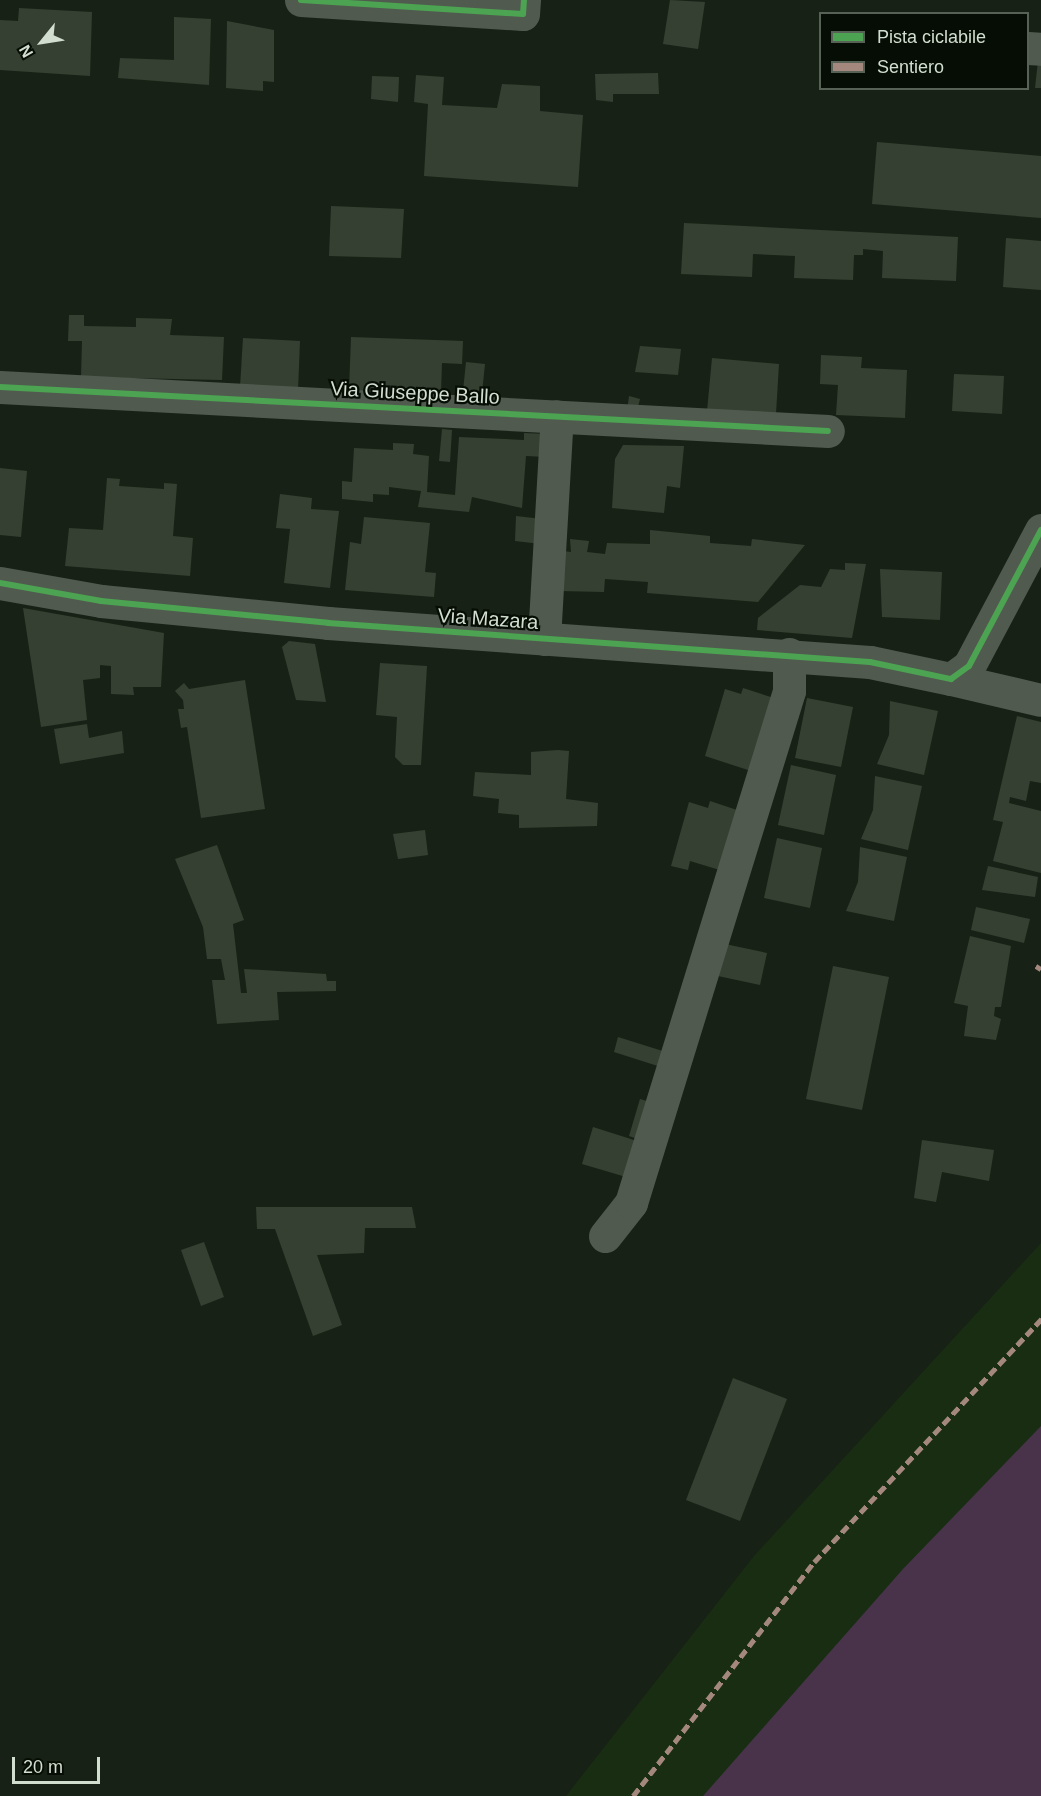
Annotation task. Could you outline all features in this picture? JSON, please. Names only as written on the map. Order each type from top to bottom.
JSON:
[{"type":"street","points":[[301,0],[524,14],[524,0]]},
{"type":"street","name":"Via Giuseppe Ballo","points":[[0,387],[828,431]]},
{"type":"street","points":[[544,639],[557,417]]},
{"type":"street","points":[[960,672],[1041,530]]},
{"type":"street","name":"Via Mazara","points":[[0,583],[101,602],[544,639],[789,654],[960,672],[1041,700]]},
{"type":"street","points":[[605,1236],[631,1203],[789,691],[789,654]]},
{"type":"shaded area","points":[[1041,1243],[1041,1796],[566,1796],[754,1556]]},
{"type":"shaded area","points":[[1041,1426],[1041,1796],[703,1796],[903,1569]]},
{"type":"building","points":[[670,0],[705,2],[698,49],[663,44]]},
{"type":"building","points":[[19,8],[92,12],[90,76],[0,70],[0,20],[18,21]]},
{"type":"building","points":[[174,17],[211,19],[209,85],[118,78],[120,58],[174,60]]},
{"type":"building","points":[[227,21],[274,30],[274,82],[263,81],[263,91],[226,88]]},
{"type":"building","points":[[1038,61],[1041,62],[1041,88],[1035,88]]},
{"type":"building","points":[[658,73],[659,94],[613,94],[613,102],[596,100],[595,74]]},
{"type":"building","points":[[416,75],[444,77],[442,105],[497,108],[502,84],[540,86],[540,111],[583,115],[578,187],[424,176],[428,104],[414,102]]},
{"type":"building","points":[[372,76],[399,77],[398,102],[371,99]]},
{"type":"building","points":[[877,142],[1041,156],[1041,218],[872,204]]},
{"type":"building","points":[[331,206],[404,209],[401,258],[329,256]]},
{"type":"building","points":[[684,223],[958,237],[956,281],[882,278],[883,251],[863,249],[863,255],[854,255],[853,280],[794,278],[795,256],[753,254],[752,277],[681,274]]},
{"type":"building","points":[[1006,238],[1041,241],[1041,290],[1003,287]]},
{"type":"building","points":[[69,315],[84,315],[84,326],[136,327],[136,318],[172,319],[170,335],[224,337],[222,380],[81,377],[82,341],[68,341]]},
{"type":"building","points":[[351,337],[463,341],[462,364],[442,363],[441,393],[349,390]]},
{"type":"building","points":[[243,338],[300,341],[298,390],[240,387]]},
{"type":"building","points":[[640,346],[681,349],[678,375],[635,372]]},
{"type":"building","points":[[821,355],[862,357],[861,368],[907,370],[905,418],[836,415],[838,385],[820,384]]},
{"type":"building","points":[[712,358],[779,364],[776,413],[707,411]]},
{"type":"building","points":[[466,362],[485,364],[482,393],[463,391]]},
{"type":"building","points":[[954,374],[1004,376],[1002,414],[952,411]]},
{"type":"building","points":[[629,396],[640,399],[637,411],[627,412]]},
{"type":"building","points":[[442,429],[452,430],[450,462],[439,461]]},
{"type":"building","points":[[524,433],[547,434],[546,457],[526,456],[522,508],[472,497],[469,512],[418,507],[421,491],[389,487],[389,495],[373,494],[373,502],[342,499],[342,481],[352,482],[354,448],[393,450],[393,443],[414,444],[413,454],[429,456],[427,492],[455,495],[459,437],[524,440]]},
{"type":"building","points":[[623,445],[684,446],[680,488],[667,486],[664,513],[612,508],[615,459]]},
{"type":"building","points":[[0,468],[27,471],[21,537],[0,535]]},
{"type":"building","points":[[107,478],[120,479],[119,486],[164,489],[164,483],[177,484],[173,536],[193,538],[190,576],[65,566],[69,528],[103,530]]},
{"type":"building","points":[[280,494],[312,498],[311,509],[339,511],[330,588],[284,583],[290,529],[276,528]]},
{"type":"building","points":[[516,516],[542,519],[541,544],[515,541]]},
{"type":"building","points":[[364,517],[430,523],[425,572],[436,573],[434,597],[345,590],[350,542],[361,544]]},
{"type":"building","points":[[650,530],[710,536],[710,543],[751,546],[752,539],[805,545],[758,602],[647,593],[648,582],[605,579],[604,592],[560,591],[563,551],[571,552],[570,539],[589,541],[587,552],[605,554],[607,543],[650,544]]},
{"type":"building","points":[[845,563],[866,564],[852,638],[757,630],[758,618],[800,585],[821,587],[830,569],[845,570]]},
{"type":"building","points":[[880,569],[942,572],[940,620],[882,617]]},
{"type":"building","points":[[23,608],[164,633],[161,687],[133,687],[134,695],[111,694],[111,666],[100,665],[100,678],[83,680],[87,720],[41,727]]},
{"type":"building","points":[[289,641],[315,644],[326,702],[296,700],[282,647]]},
{"type":"building","points":[[380,663],[427,666],[421,765],[403,765],[395,757],[397,717],[376,715]]},
{"type":"building","points":[[245,680],[265,809],[201,818],[187,727],[181,728],[178,709],[184,709],[183,700],[175,691],[184,683],[189,689]]},
{"type":"building","points":[[743,688],[774,698],[751,771],[705,756],[725,689],[741,694]]},
{"type":"building","points":[[807,698],[853,707],[841,767],[795,758]]},
{"type":"building","points":[[890,701],[938,711],[924,775],[877,764],[889,735]]},
{"type":"building","points":[[1017,716],[1041,722],[1041,783],[1030,781],[1026,801],[1010,797],[1009,803],[1041,811],[1041,873],[993,861],[1003,822],[993,820]]},
{"type":"building","points":[[87,724],[89,738],[122,731],[124,753],[60,764],[54,729]]},
{"type":"building","points":[[569,751],[566,799],[598,803],[597,826],[519,828],[519,815],[498,813],[499,799],[473,796],[475,772],[531,775],[531,752]]},
{"type":"building","points":[[791,765],[836,775],[824,835],[778,825]]},
{"type":"building","points":[[875,776],[922,786],[908,850],[861,839],[873,810]]},
{"type":"building","points":[[710,801],[740,811],[723,871],[690,861],[688,870],[671,866],[689,802],[708,808]]},
{"type":"building","points":[[425,830],[428,855],[398,859],[393,834]]},
{"type":"building","points":[[777,838],[822,848],[810,908],[764,898]]},
{"type":"building","points":[[217,845],[244,920],[233,924],[241,993],[247,993],[244,969],[326,974],[327,981],[336,981],[336,991],[277,992],[279,1020],[217,1024],[212,980],[225,980],[221,959],[207,959],[203,927],[175,859]]},
{"type":"building","points":[[860,847],[907,857],[894,921],[846,911],[858,882]]},
{"type":"building","points":[[988,866],[1038,877],[1035,897],[982,890]]},
{"type":"building","points":[[976,907],[1030,919],[1024,943],[971,930]]},
{"type":"building","points":[[970,936],[1011,946],[1001,1007],[995,1007],[994,1016],[1001,1019],[996,1040],[964,1036],[968,1006],[954,1003]]},
{"type":"building","points":[[725,944],[767,953],[760,985],[718,976]]},
{"type":"building","points":[[833,966],[889,977],[862,1110],[806,1099]]},
{"type":"building","points":[[618,1037],[669,1053],[664,1068],[614,1052]]},
{"type":"building","points":[[640,1099],[654,1103],[643,1141],[629,1136]]},
{"type":"building","points":[[593,1127],[637,1141],[626,1177],[582,1164]]},
{"type":"building","points":[[922,1140],[994,1150],[989,1181],[942,1172],[936,1202],[914,1198]]},
{"type":"building","points":[[256,1207],[412,1207],[416,1228],[365,1228],[364,1253],[317,1255],[342,1325],[313,1336],[275,1229],[257,1229]]},
{"type":"building","points":[[204,1242],[224,1297],[201,1306],[181,1250]]},
{"type":"building","points":[[733,1378],[787,1399],[740,1521],[686,1500]]},
{"type":"marked path","points":[[1036,966],[1041,969]]},
{"type":"marked path","points":[[633,1796],[814,1562],[1041,1319]]},
{"type":"cycle path","points":[[301,0],[523,14],[524,0]]},
{"type":"cycle path","points":[[0,387],[828,431]]},
{"type":"cycle path","points":[[0,583],[101,601],[328,623],[870,662],[951,679],[969,666],[1041,530]]}]
